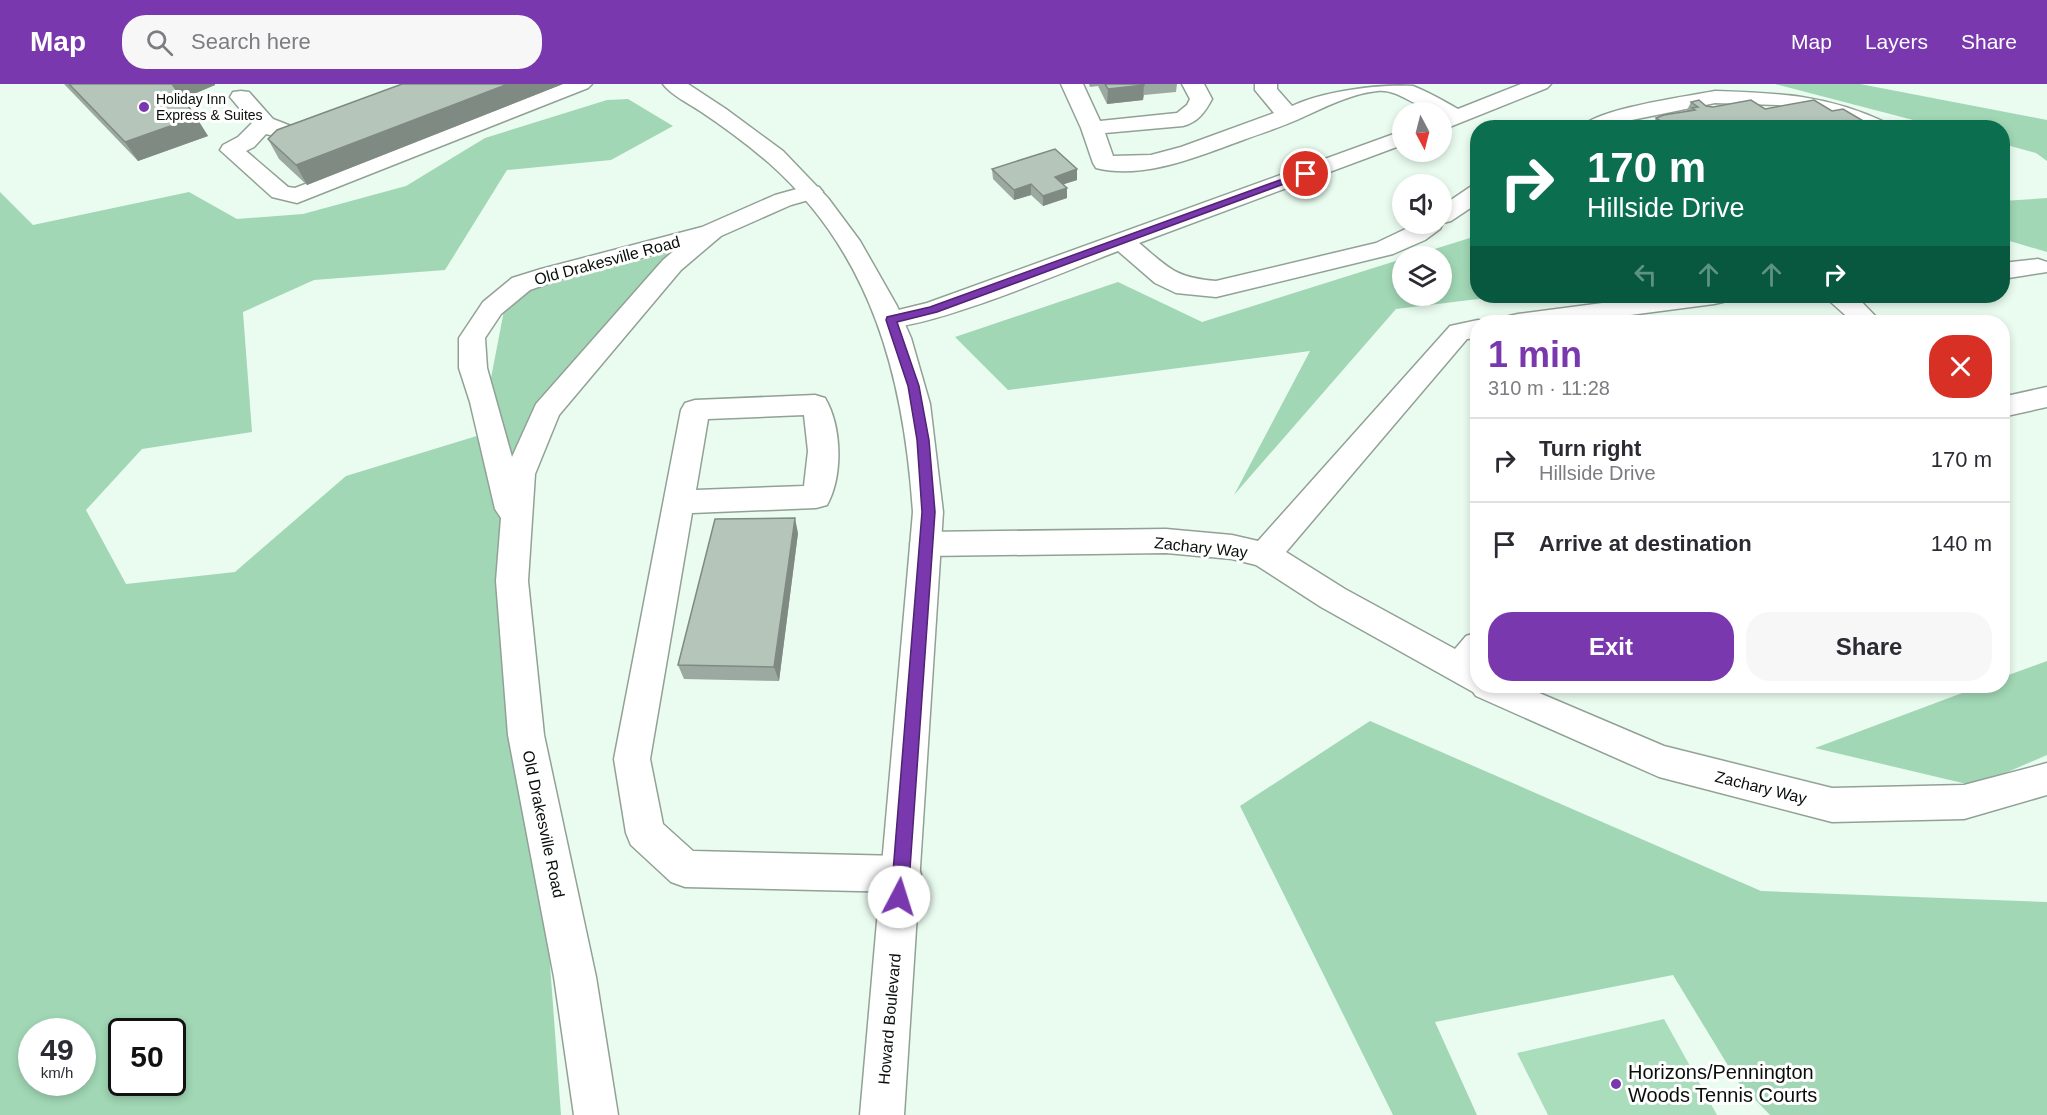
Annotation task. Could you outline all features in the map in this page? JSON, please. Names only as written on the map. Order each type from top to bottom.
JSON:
[{"type":"street","points":[[264,123],[246,142],[231,150],[280,192],[297,196],[581,84]]},
{"type":"street","name":"Howard Boulevard","points":[[674,84],[770,153],[811,192],[860,260],[891,320],[913,386],[923,440],[928,512],[882,1115]]},
{"type":"street","points":[[1072,84],[1092,128],[1104,163],[1152,162],[1189,152],[1290,115],[1317,102],[1378,84],[1406,91],[1423,102]]},
{"type":"street","points":[[1092,128],[1183,119],[1196,109],[1201,99],[1193,84]]},
{"type":"street","points":[[1266,84],[1266,90],[1279,107],[1290,115]]},
{"type":"street","points":[[1452,119],[1540,84]]},
{"type":"street","points":[[242,97],[264,123],[275,131],[292,132],[303,127]]},
{"type":"street","points":[[1609,120],[1715,97],[1778,99],[1814,104],[1862,120]]},
{"type":"street","points":[[891,320],[933,310],[1392,142]]},
{"type":"street","name":"Old Drakesville Road","points":[[516,531],[484,402],[473,368],[472,338],[492,308],[521,284],[550,274],[712,231],[783,200],[811,192]]},
{"type":"street","points":[[1452,208],[1470,197]]},
{"type":"street","points":[[1452,211],[1470,209]]},
{"type":"street","name":"Old Drakesville Road","points":[[596,1115],[575,977],[526,735],[513,614],[512,581],[520,474],[546,411],[672,265],[712,231]]},
{"type":"street","points":[[1122,242],[1164,277],[1185,288],[1216,289],[1384,249],[1417,234]]},
{"type":"street","points":[[2010,270],[2038,267]]},
{"type":"street","points":[[1571,315],[1661,303]]},
{"type":"street","points":[[1849,303],[1861,315]]},
{"type":"street","points":[[1265,555],[1470,333]]},
{"type":"street","points":[[2010,405],[2047,397]]},
{"type":"street","points":[[678,502],[816,497],[821,477],[822,421],[815,405],[695,410],[678,502],[632,759],[645,833],[685,869],[901,874]]},
{"type":"street","name":"Zachary Way","points":[[926,544],[1166,541],[1232,547],[1265,555],[1333,598],[1470,667]]},
{"type":"street","name":"Zachary Way","points":[[1522,693],[1659,761],[1832,805],[1964,802],[2047,779]]},
{"type":"green space","points":[[1775,84],[1860,84],[2047,120],[2047,161],[2036,153],[2010,146],[2010,120],[1913,120]]},
{"type":"green space","points":[[628,99],[673,126],[611,160],[507,170],[445,270],[314,280],[243,312],[252,432],[142,449],[86,510],[126,584],[235,572],[346,476],[480,435],[507,295],[707,243],[554,400],[516,498],[561,1115],[0,1115],[0,192],[33,225],[189,192],[237,219],[303,214],[406,186],[485,138],[607,100]]},
{"type":"green space","points":[[2047,198],[2047,252],[2010,241],[2010,201]]},
{"type":"green space","points":[[1470,238],[1470,300],[1452,302],[1452,246],[1444,246]]},
{"type":"green space","points":[[1392,262],[1392,306],[1421,306],[1396,309],[1234,495],[1310,351],[1008,390],[955,337],[1118,282],[1202,322]]},
{"type":"green space","points":[[2047,661],[2047,755],[1975,786],[1815,748],[1962,693],[2010,693],[2010,674]]},
{"type":"green space","points":[[1370,721],[1761,891],[2047,902],[2047,1115],[1770,1115],[1738,1082],[1673,975],[1435,1022],[1477,1115],[1393,1115],[1240,806]]},
{"type":"green space","name":"Horizons/Pennington Woods Tennis Courts","points":[[1664,1019],[1717,1115],[1548,1115],[1517,1053]]},
{"type":"building","points":[[69,84],[172,84],[196,117],[125,142]]},
{"type":"building","points":[[402,84],[508,84],[296,165],[268,139],[277,130]]},
{"type":"building","points":[[1105,84],[1144,84],[1144,85],[1108,89]]},
{"type":"building","points":[[1699,100],[1706,106],[1713,107],[1751,100],[1765,109],[1814,100],[1832,111],[1843,109],[1862,120],[1659,120],[1656,118],[1695,110],[1692,108],[1698,107],[1691,102]]},
{"type":"building","points":[[1055,149],[1077,169],[1055,177],[1067,188],[1043,196],[1031,184],[1014,190],[992,169]]},
{"type":"building","points":[[795,518],[774,667],[678,665],[715,519]]},
{"type":"place","name":"Holiday Inn Express & Suites","points":[[144,107]]},
{"type":"place","name":"Horizons/Pennington Woods Tennis Courts","points":[[1616,1084]]},
{"type":"route","points":[[899,897],[928,512],[923,440],[913,386],[899,338],[891,320],[933,310],[1306,174]]}]
